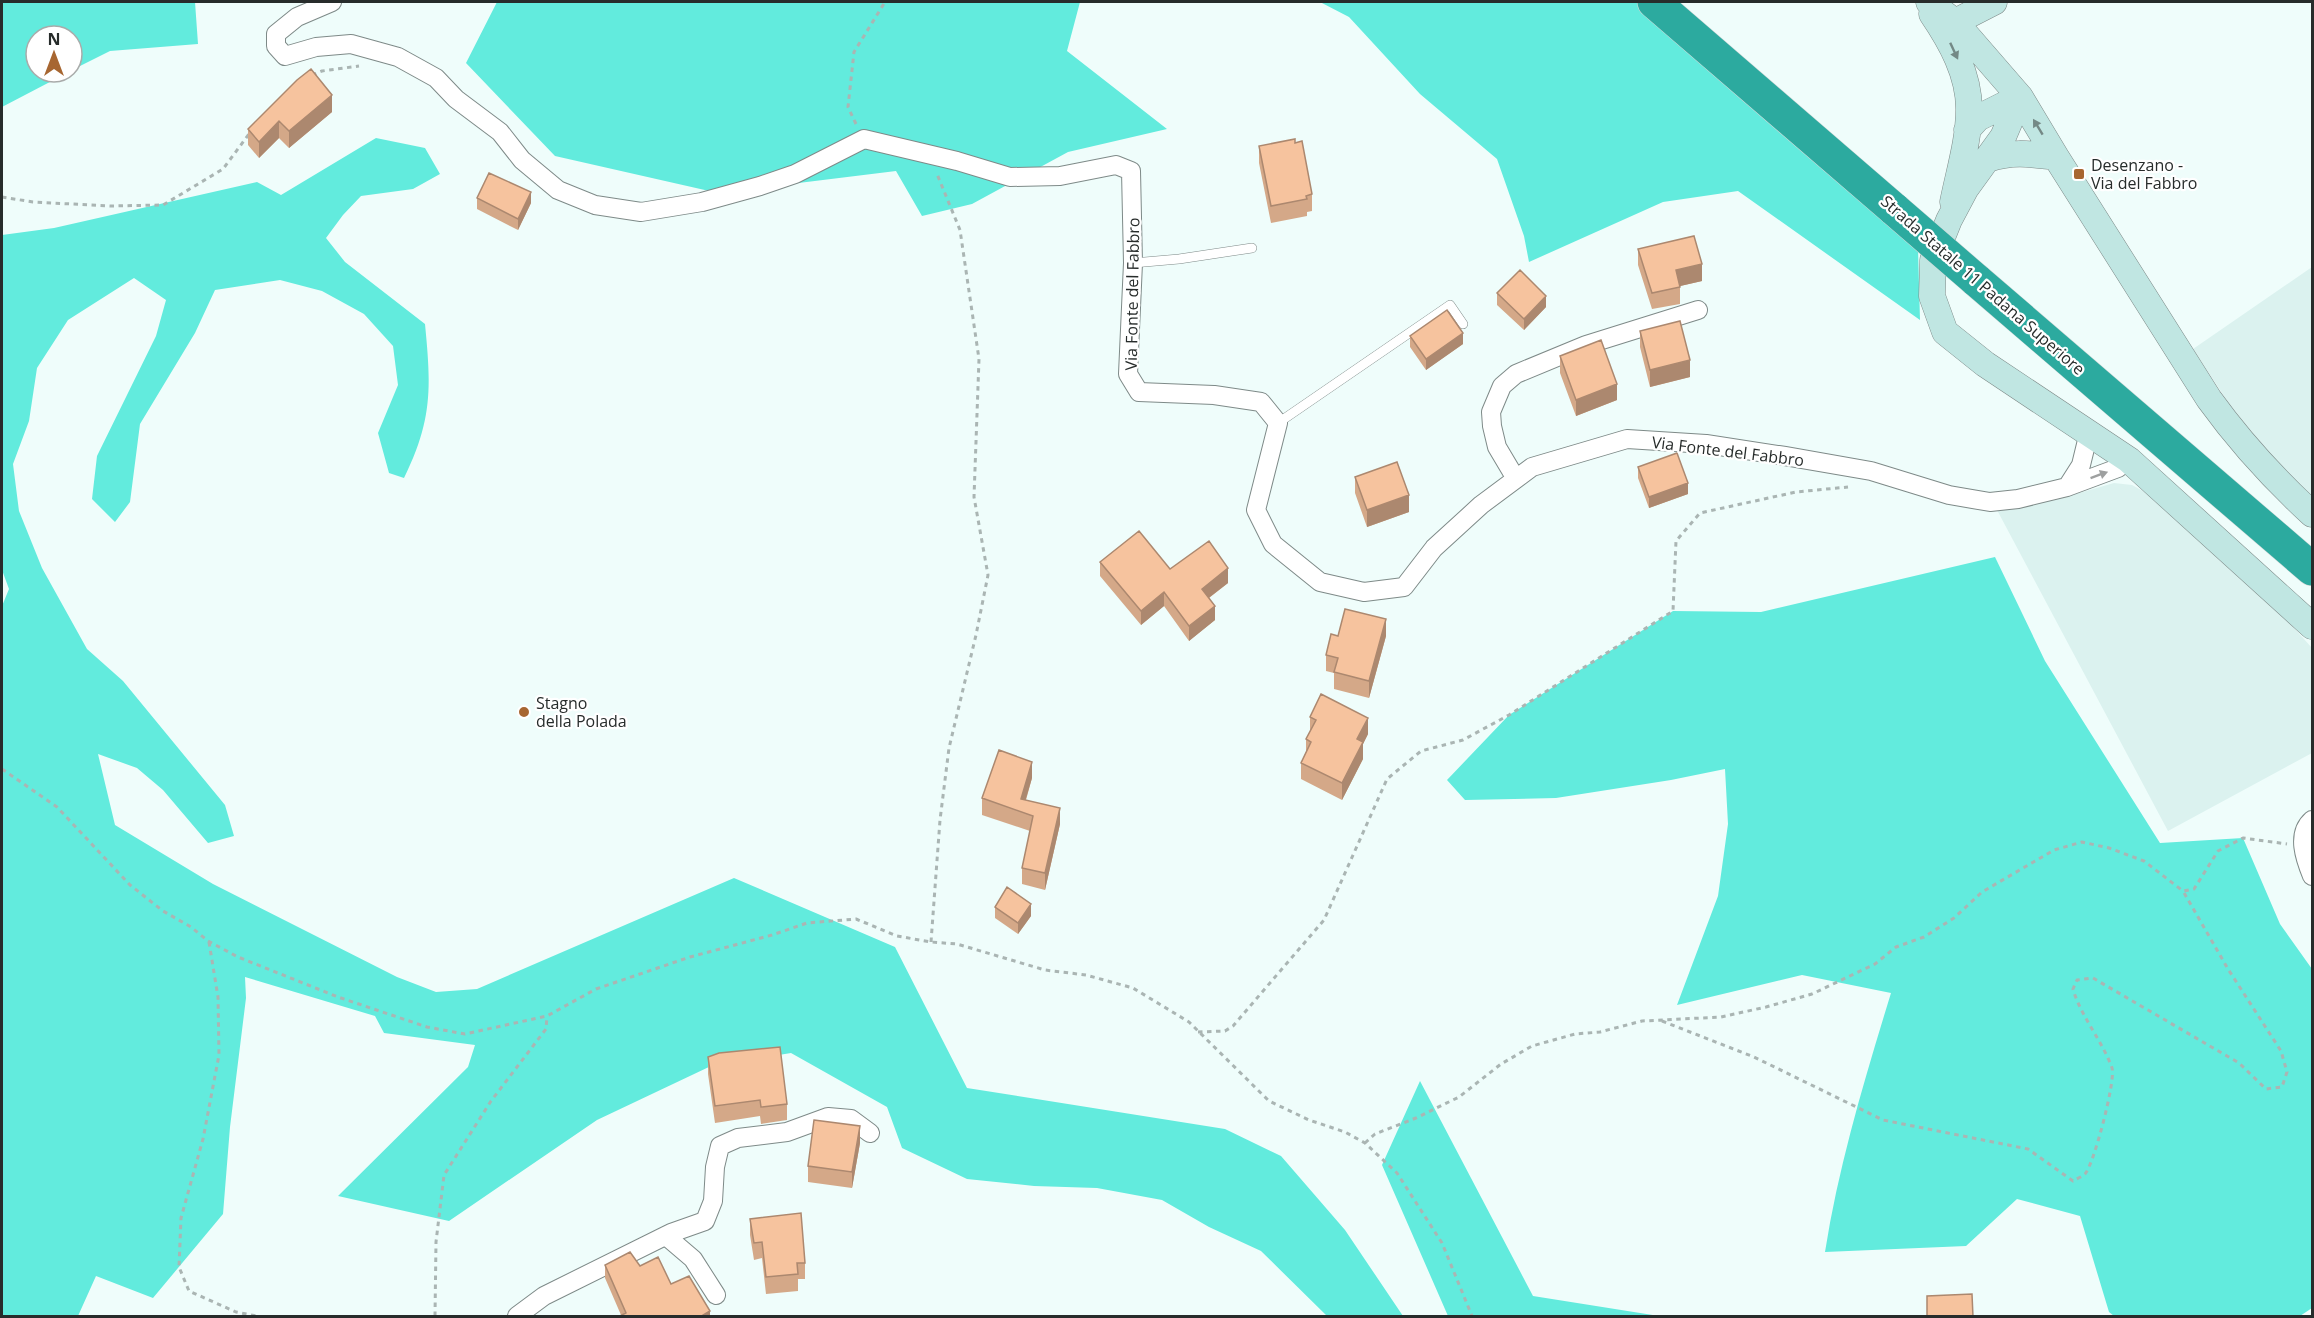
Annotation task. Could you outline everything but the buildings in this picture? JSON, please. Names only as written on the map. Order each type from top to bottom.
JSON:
[{"type":"highway","name":"Strada Statale 11 Padana Superiore","points":[[1654,2],[2313,569]]},
{"type":"street","points":[[332,2],[297,17],[276,34],[276,46],[285,56],[316,46],[351,44],[398,57],[436,78],[456,99],[500,132],[522,160],[558,190],[595,205],[641,212],[702,202],[795,174],[864,139]]},
{"type":"street","points":[[1924,2],[1945,33],[1962,69],[1969,108],[1950,220]]},
{"type":"street","points":[[1929,2],[1955,22],[2020,98],[2215,408],[2263,467],[2313,514]]},
{"type":"street","points":[[1955,22],[1994,2]]},
{"type":"street","points":[[1967,130],[1978,118],[2020,98]]},
{"type":"street","points":[[2020,98],[2003,137],[1966,188],[1934,260],[1931,276],[1932,296],[1945,332],[1985,364],[2129,460],[2313,626]]},
{"type":"street","name":"Via Fonte del Fabbro","points":[[864,139],[957,161],[1010,177],[1060,176],[1116,165],[1131,171],[1133,263],[1128,374],[1139,392],[1214,395],[1261,402],[1278,423],[1256,510],[1273,544],[1320,582],[1364,592],[1404,587],[1434,548],[1481,504],[1532,467],[1627,439],[1706,444],[1871,471],[1949,495],[1990,502],[2018,499],[2067,487],[2118,468],[2129,460]]},
{"type":"street","points":[[1988,159],[2007,153],[2056,157]]},
{"type":"street","points":[[1516,479],[1497,447],[1492,426],[1491,412],[1502,386],[1516,374],[1586,345],[1698,310]]},
{"type":"street","points":[[2067,487],[2081,465],[2089,432]]},
{"type":"street","points":[[2313,820],[2309,823],[2303,846],[2313,876]]},
{"type":"street","points":[[517,1317],[544,1296],[666,1236],[705,1221],[714,1201],[715,1167],[720,1146],[738,1138],[787,1132],[828,1118],[851,1119],[870,1133]]},
{"type":"street","points":[[666,1236],[693,1259],[716,1295]]},
{"type":"lane","points":[[1133,263],[1252,248]]},
{"type":"lane","points":[[1278,423],[1450,304],[1463,324]]},
{"type":"path","points":[[864,139],[848,107],[854,52],[885,2]]},
{"type":"path","points":[[309,76],[322,71],[360,66]]},
{"type":"path","points":[[2,197],[33,202],[99,206],[163,205],[223,169],[251,132]]},
{"type":"path","points":[[928,155],[960,230],[979,359],[974,497],[988,575],[949,748],[940,820],[931,942]]},
{"type":"path","points":[[1198,1032],[1225,1031],[1233,1026],[1324,920],[1387,779],[1421,751],[1463,740],[1491,725],[1673,611],[1676,541],[1700,513],[1796,492],[1853,487]]},
{"type":"path","points":[[2,769],[57,807],[130,885],[163,911],[191,927],[208,941],[238,957],[338,997],[427,1027],[465,1034],[547,1016],[596,989],[690,957],[807,923],[855,919],[897,936],[957,944],[1045,970],[1086,975],[1133,988],[1189,1022],[1269,1101],[1309,1120],[1345,1132],[1365,1143],[1397,1173],[1442,1243],[1472,1317]]},
{"type":"path","points":[[2183,891],[2194,889],[2218,851],[2243,838],[2303,846]]},
{"type":"path","points":[[1365,1143],[1375,1134],[1416,1118],[1459,1097],[1501,1064],[1532,1046],[1575,1034],[1600,1032],[1642,1021],[1721,1017],[1812,994],[1875,964],[1896,946],[1924,937],[1954,918],[1982,892],[2054,850],[2082,842],[2109,848],[2144,861],[2183,891],[2228,969],[2282,1051],[2287,1072],[2282,1087],[2266,1089],[2240,1063],[2220,1051],[2183,1032],[2093,978],[2078,980],[2073,989],[2077,1003],[2113,1070],[2110,1100],[2092,1156],[2085,1174],[2073,1180],[2028,1149],[1883,1120],[1754,1056],[1662,1021]]},
{"type":"path","points":[[208,941],[218,997],[219,1055],[203,1139],[181,1218],[179,1267],[189,1292],[236,1312],[257,1317]]},
{"type":"path","points":[[435,1317],[436,1242],[444,1175],[491,1101],[546,1029],[547,1016]]},
{"type":"shaded area","points":[[2,2],[195,2],[198,44],[110,51],[84,64],[84,24],[24,24],[24,84],[46,84],[2,107]]},
{"type":"shaded area","points":[[497,2],[1080,2],[1067,51],[1167,129],[1068,152],[972,204],[922,216],[896,171],[718,193],[555,156],[466,63]]},
{"type":"shaded area","points":[[1320,2],[1640,2],[1918,248],[1920,320],[1738,191],[1663,202],[1529,262],[1524,236],[1497,159],[1420,94],[1349,17]]},
{"type":"shaded area","points":[[376,138],[425,148],[440,174],[413,189],[361,196],[326,238],[345,262],[425,324],[428,402],[420,438],[404,478],[389,473],[378,433],[398,385],[393,346],[364,314],[322,291],[280,280],[215,290],[195,333],[140,424],[130,502],[115,522],[92,499],[97,456],[156,336],[166,300],[134,278],[68,320],[37,368],[29,421],[13,464],[19,511],[42,568],[87,649],[123,681],[225,805],[234,836],[208,843],[163,790],[137,768],[98,754],[115,825],[213,884],[397,977],[436,992],[477,989],[734,878],[895,947],[967,1088],[1225,1129],[1281,1156],[1345,1230],[1403,1316],[1327,1316],[1261,1251],[1209,1227],[1162,1200],[1097,1188],[1034,1186],[967,1179],[902,1148],[887,1107],[791,1053],[711,1066],[597,1120],[449,1221],[338,1196],[468,1067],[475,1045],[384,1033],[375,1016],[245,977],[246,998],[230,1127],[223,1214],[153,1298],[96,1276],[78,1316],[2,1316],[2,606],[9,589],[2,570],[2,235],[54,228],[257,182],[281,195]]},
{"type":"shaded area","points":[[2312,267],[2312,498],[2296,484],[2245,428],[2193,349]]},
{"type":"shaded area","points":[[2114,483],[2132,485],[2197,520],[2312,648],[2312,753],[2168,831],[1997,510],[2055,500]]},
{"type":"shaded area","points":[[1995,557],[2045,661],[2160,843],[2243,838],[2280,924],[2312,969],[2312,1308],[2300,1316],[2114,1316],[2109,1312],[2080,1216],[2017,1199],[1966,1246],[1825,1252],[1845,1153],[1891,993],[1802,975],[1677,1005],[1718,896],[1728,824],[1725,769],[1556,798],[1465,800],[1447,780],[1509,715],[1673,611],[1761,612]]},
{"type":"shaded area","points":[[1420,1081],[1533,1296],[1659,1316],[1448,1316],[1382,1165]]},
{"type":"place","name":"Desenzano - Via del Fabbro","points":[[2079,174]]},
{"type":"place","name":"Stagno della Polada","points":[[524,712]]}]
